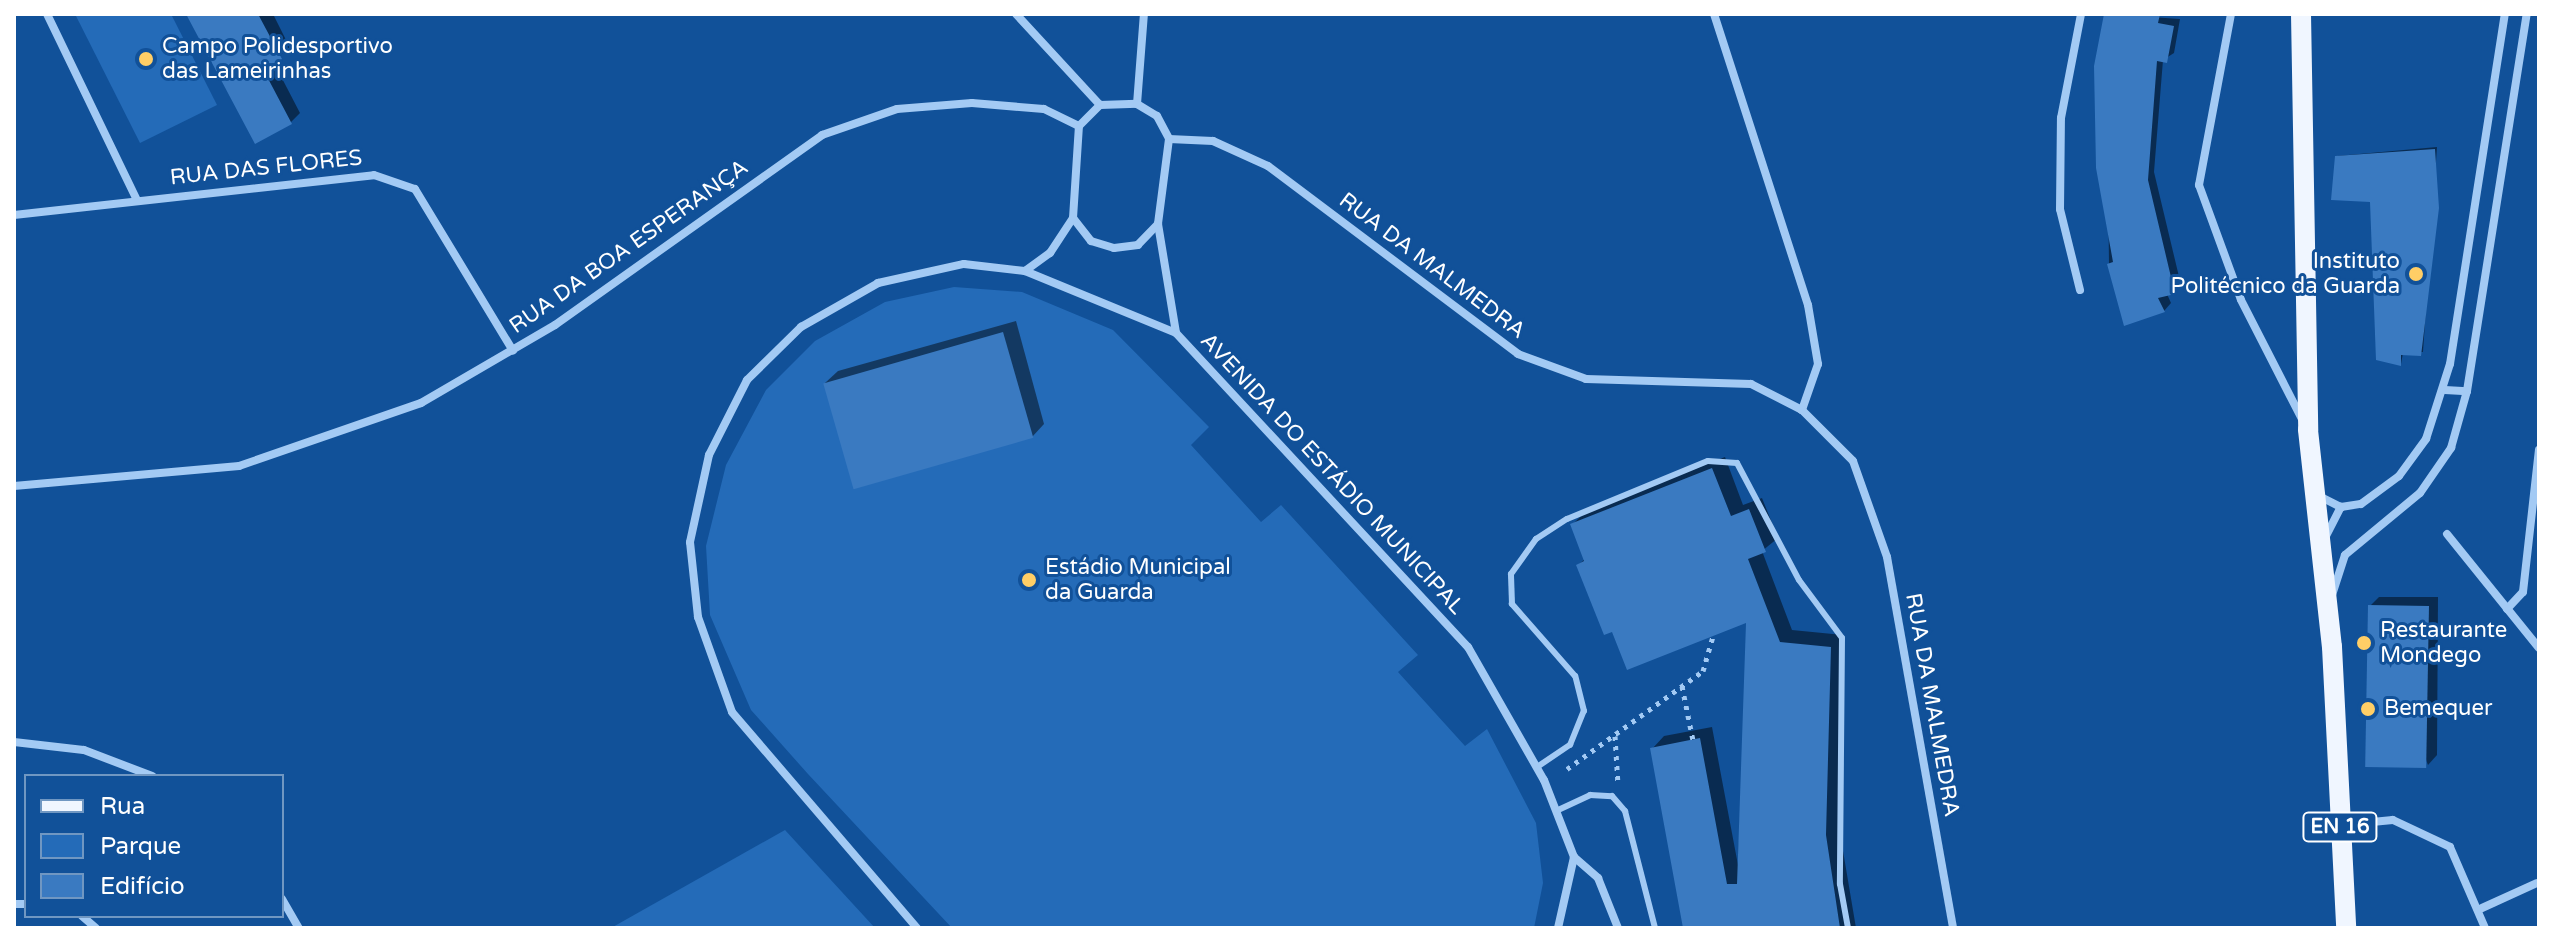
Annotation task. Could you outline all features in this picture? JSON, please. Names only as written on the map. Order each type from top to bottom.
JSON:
[{"type":"main road","name":"EN 16","points":[[2301,14],[2308,430],[2329,607],[2346,928]]},
{"type":"street","points":[[47,14],[137,200]]},
{"type":"street","points":[[1016,14],[1100,105]]},
{"type":"street","points":[[1137,104],[1144,14]]},
{"type":"street","points":[[1714,14],[1808,305],[1818,364],[1802,410]]},
{"type":"street","points":[[2080,290],[2060,209],[2061,118],[2081,14]]},
{"type":"street","points":[[2231,14],[2199,185],[2241,300],[2308,430]]},
{"type":"street","points":[[2316,494],[2341,507],[2361,504],[2399,476],[2426,439],[2445,390],[2505,14]]},
{"type":"street","points":[[2329,607],[2345,555],[2420,493],[2451,448],[2467,391],[2527,14]]},
{"type":"street","name":"RUA DA BOA ESPERANÇA","points":[[14,486],[239,466],[396,413],[513,351],[822,135],[897,109],[972,103],[1044,109],[1079,126]]},
{"type":"street","points":[[1025,271],[1050,253],[1073,218],[1079,126],[1100,105],[1137,104],[1157,116],[1169,139],[1158,224],[1176,333]]},
{"type":"street","name":"RUA DA MALMEDRA","points":[[1169,139],[1213,141],[1268,166],[1530,359],[1586,379],[1751,384],[1802,410],[1853,461],[1887,557],[1953,928]]},
{"type":"street","name":"RUA DAS FLORES","points":[[14,215],[374,175],[415,189],[513,351]]},
{"type":"street","points":[[1073,218],[1091,241],[1114,248],[1138,245],[1158,224]]},
{"type":"street","name":"AVENIDA DO ESTÁDIO MUNICIPAL","points":[[917,928],[732,712],[698,617],[690,542],[709,455],[740,393],[801,327],[878,283],[964,264],[1025,271],[1176,333],[1468,647],[1544,780],[1574,857],[1598,878],[1618,928]]},
{"type":"street","points":[[2445,390],[2467,391]]},
{"type":"street","points":[[2507,609],[2523,592],[2539,450]]},
{"type":"street","points":[[2341,507],[2321,545],[2345,555]]},
{"type":"street","points":[[2447,534],[2539,648]]},
{"type":"street","points":[[14,742],[84,750],[147,774]]},
{"type":"street","points":[[2340,825],[2393,820],[2450,847],[2482,908],[2485,928]]},
{"type":"street","points":[[1558,928],[1574,857]]},
{"type":"street","points":[[2482,908],[2537,883]]},
{"type":"street","points":[[284,902],[299,928]]},
{"type":"lane","points":[[1537,767],[1570,745],[1584,711],[1575,676],[1512,604],[1511,574],[1536,539],[1567,519],[1708,461],[1737,463],[1799,580],[1842,638],[1840,884],[1848,928]]},
{"type":"lane","points":[[1556,811],[1590,795],[1612,796],[1625,811],[1655,928]]},
{"type":"path","points":[[1544,780],[1615,736],[1682,686],[1712,658],[1713,636]]},
{"type":"path","points":[[1682,686],[1693,740]]},
{"type":"path","points":[[1612,796],[1620,780],[1615,736]]},
{"type":"green space","name":"Campo Polidesportivo das Lameirinhas","points":[[75,14],[171,14],[217,105],[140,143]]},
{"type":"green space","name":"Estádio Municipal da Guarda","points":[[954,287],[1022,292],[1113,330],[1209,427],[1191,445],[1261,522],[1281,505],[1418,655],[1398,672],[1465,746],[1487,729],[1536,823],[1543,883],[1534,928],[952,928],[808,774],[751,710],[710,615],[706,546],[726,465],[766,390],[815,341],[885,302]]},
{"type":"green space","points":[[785,830],[875,928],[611,928]]},
{"type":"building","points":[[186,14],[258,14],[282,59],[263,69],[292,124],[255,144]]},
{"type":"building","points":[[2104,14],[2160,14],[2158,23],[2174,26],[2167,63],[2157,61],[2148,180],[2175,294],[2158,298],[2165,312],[2124,326],[2107,264],[2113,262],[2096,168],[2094,66]]},
{"type":"building","points":[[2435,149],[2439,208],[2421,356],[2401,355],[2401,366],[2376,360],[2370,202],[2331,200],[2335,156]]},
{"type":"building","points":[[1003,332],[1033,438],[854,489],[823,384]]},
{"type":"building","points":[[1712,468],[1731,516],[1749,509],[1766,552],[1748,559],[1780,642],[1831,647],[1826,835],[1840,928],[1683,928],[1650,748],[1700,738],[1727,884],[1737,884],[1746,623],[1627,670],[1612,632],[1604,635],[1576,565],[1584,561],[1570,524]]},
{"type":"building","points":[[2368,605],[2429,606],[2426,768],[2365,767]]},
{"type":"place","name":"Campo Polidesportivo das Lameirinhas","points":[[146,59]]},
{"type":"place","name":"Instituto Politécnico da Guarda","points":[[2416,274]]},
{"type":"place","name":"Estádio Municipal da Guarda","points":[[1029,580]]},
{"type":"place","name":"Restaurante Mondego","points":[[2364,643]]},
{"type":"place","name":"Bemequer","points":[[2368,709]]}]
